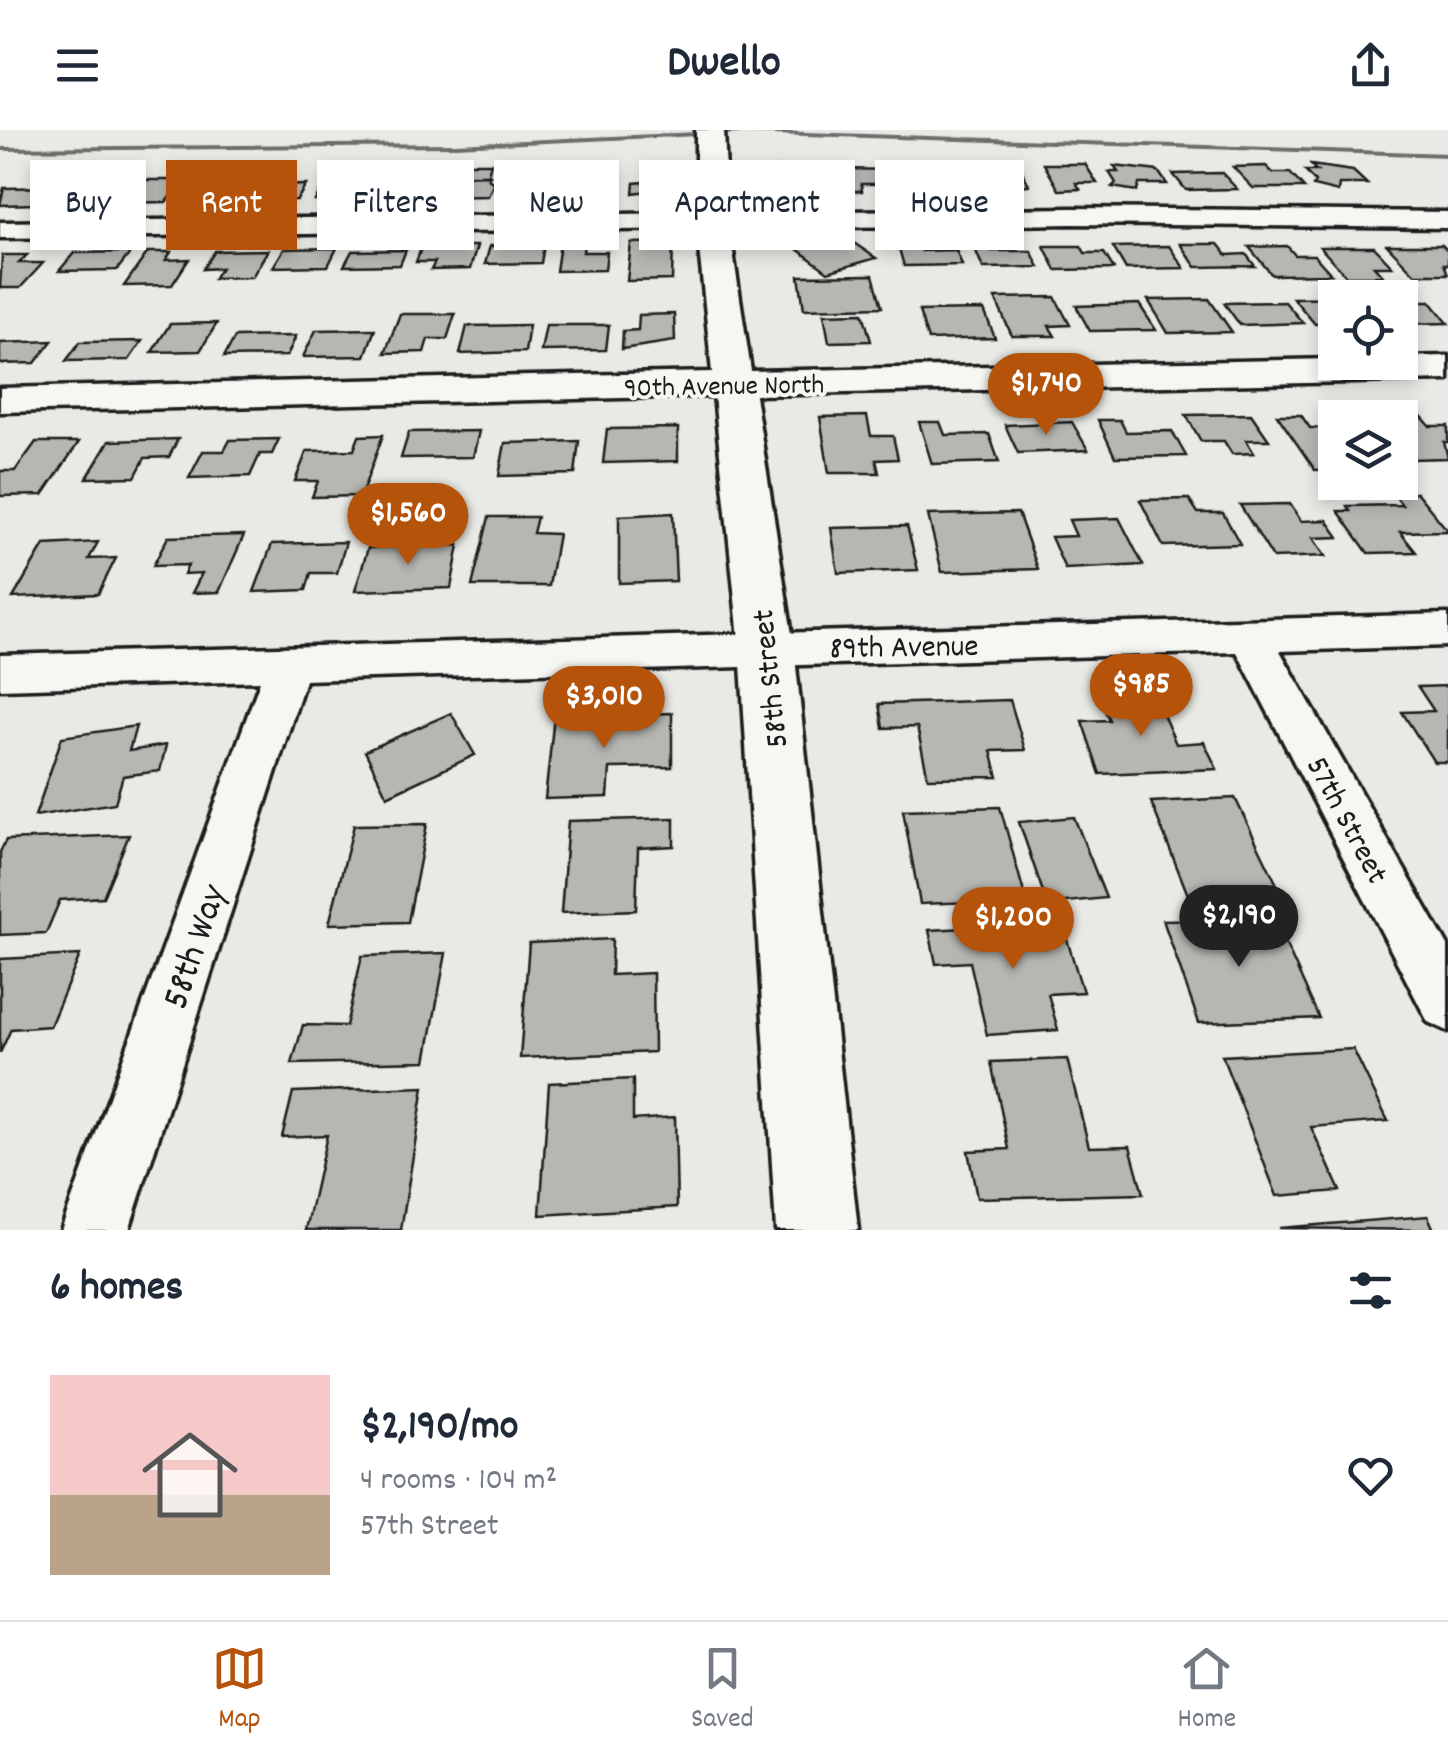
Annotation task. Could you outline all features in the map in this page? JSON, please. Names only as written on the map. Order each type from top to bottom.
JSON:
[{"type":"street","points":[[855,217],[1443,210]]},
{"type":"street","points":[[0,230],[639,220]]},
{"type":"street","name":"58th Street","points":[[716,250],[766,648],[817,1230]]},
{"type":"street","name":"90th Avenue North","points":[[0,400],[1448,368]]},
{"type":"street","name":"89th Avenue","points":[[0,672],[1448,630]]},
{"type":"street","name":"57th Street","points":[[1250,636],[1448,1002]]},
{"type":"street","name":"58th Way","points":[[95,1230],[289,662]]},
{"type":"building","points":[[474,163],[491,163],[488,175],[474,175]]},
{"type":"building","points":[[1044,164],[1085,164],[1097,183],[1076,183],[1080,189],[1059,190]]},
{"type":"building","points":[[1311,165],[1353,171],[1367,184],[1339,184],[1338,192],[1313,186],[1315,182],[1305,171],[1317,171]]},
{"type":"building","points":[[1114,166],[1158,171],[1167,184],[1139,184],[1137,191],[1112,187],[1116,183],[1109,172],[1118,172]]},
{"type":"building","points":[[1266,166],[1273,173],[1290,173],[1304,188],[1253,188],[1233,167]]},
{"type":"building","points":[[855,169],[875,170],[875,184],[861,184],[862,191],[855,191]]},
{"type":"building","points":[[1222,173],[1237,189],[1186,190],[1173,174]]},
{"type":"building","points":[[490,175],[488,179],[494,183],[488,196],[474,196],[474,176]]},
{"type":"building","points":[[146,180],[166,180],[166,202],[146,202]]},
{"type":"building","points":[[297,185],[306,185],[297,200]]},
{"type":"building","points":[[30,187],[30,204],[0,205],[4,188]]},
{"type":"building","points":[[631,243],[639,243],[639,250],[673,250],[672,280],[627,281]]},
{"type":"building","points":[[855,244],[876,258],[828,272],[798,250],[855,250]]},
{"type":"building","points":[[1180,244],[1218,244],[1227,255],[1246,254],[1255,266],[1196,267]]},
{"type":"building","points":[[1387,245],[1442,245],[1448,251],[1448,264],[1444,264],[1448,274],[1415,274]]},
{"type":"building","points":[[477,246],[470,269],[431,270],[435,262],[416,262],[420,250],[474,250]]},
{"type":"building","points":[[490,246],[494,250],[543,250],[541,263],[485,264]]},
{"type":"building","points":[[1044,246],[1081,246],[1085,253],[1104,253],[1114,269],[1056,270]]},
{"type":"building","points":[[1169,246],[1184,268],[1126,269],[1113,247]]},
{"type":"building","points":[[1287,246],[1295,255],[1314,255],[1331,274],[1272,275],[1249,247]]},
{"type":"building","points":[[1320,247],[1374,247],[1392,266],[1374,266],[1383,276],[1346,276]]},
{"type":"building","points":[[268,250],[252,277],[214,278],[221,268],[203,269],[215,251]]},
{"type":"building","points":[[283,250],[336,250],[328,266],[273,267]]},
{"type":"building","points":[[406,250],[400,265],[344,266],[352,251]]},
{"type":"building","points":[[559,250],[607,252],[605,270],[556,271]]},
{"type":"building","points":[[899,250],[956,250],[962,265],[904,266]]},
{"type":"building","points":[[976,250],[1031,251],[1039,267],[983,268]]},
{"type":"building","points":[[131,252],[117,270],[59,271],[74,253]]},
{"type":"building","points":[[148,252],[171,252],[166,260],[189,259],[172,285],[124,286]]},
{"type":"building","points":[[2,255],[27,255],[19,263],[43,263],[20,288],[0,288]]},
{"type":"building","points":[[873,275],[882,307],[804,309],[799,276]]},
{"type":"building","points":[[1055,297],[1070,325],[1049,326],[1055,336],[1012,336],[995,298]]},
{"type":"building","points":[[1293,298],[1318,298],[1318,324],[1315,324]]},
{"type":"building","points":[[1209,299],[1232,332],[1168,333],[1148,300]]},
{"type":"building","points":[[1418,301],[1430,301],[1448,323],[1418,324]]},
{"type":"building","points":[[1285,302],[1303,323],[1240,325],[1224,303]]},
{"type":"building","points":[[1139,304],[1156,330],[1090,331],[1076,306]]},
{"type":"building","points":[[984,310],[995,338],[928,340],[919,311]]},
{"type":"building","points":[[863,313],[871,341],[829,342],[824,314]]},
{"type":"building","points":[[400,314],[455,314],[447,339],[428,339],[424,352],[385,353]]},
{"type":"building","points":[[674,314],[675,341],[622,349],[623,331],[638,330],[639,315]]},
{"type":"building","points":[[217,323],[200,351],[152,352],[170,324]]},
{"type":"building","points":[[529,325],[525,352],[460,354],[467,326]]},
{"type":"building","points":[[546,325],[609,325],[606,350],[541,351]]},
{"type":"building","points":[[375,329],[365,356],[303,357],[316,330]]},
{"type":"building","points":[[296,336],[287,356],[224,357],[235,337]]},
{"type":"building","points":[[52,341],[35,363],[0,364],[0,343]]},
{"type":"building","points":[[142,341],[129,360],[66,361],[80,342]]},
{"type":"building","points":[[1418,412],[1430,426],[1448,426],[1448,442],[1444,442],[1448,458],[1418,459]]},
{"type":"building","points":[[1251,414],[1269,440],[1246,440],[1254,453],[1232,454],[1224,441],[1201,441],[1186,415]]},
{"type":"building","points":[[1277,415],[1301,415],[1310,428],[1318,428],[1315,470]]},
{"type":"building","points":[[867,416],[871,436],[893,436],[898,459],[876,460],[879,473],[829,473],[820,417]]},
{"type":"building","points":[[1098,420],[1120,420],[1126,432],[1172,431],[1186,456],[1115,457]]},
{"type":"building","points":[[919,422],[940,422],[945,435],[989,434],[999,462],[932,464]]},
{"type":"building","points":[[1072,422],[1088,450],[1018,453],[1005,425]]},
{"type":"building","points":[[678,428],[678,461],[603,463],[607,429]]},
{"type":"building","points":[[479,431],[473,457],[401,458],[409,432]]},
{"type":"building","points":[[383,435],[361,496],[312,497],[318,481],[295,481],[307,451],[354,450],[359,436]]},
{"type":"building","points":[[178,439],[169,457],[145,458],[135,477],[87,478],[109,441]]},
{"type":"building","points":[[279,439],[272,454],[260,454],[250,476],[189,478],[203,451],[224,451],[230,440]]},
{"type":"building","points":[[579,441],[575,474],[499,476],[505,443]]},
{"type":"building","points":[[36,442],[79,442],[43,495],[0,496],[0,471],[15,471]]},
{"type":"building","points":[[1418,494],[1448,531],[1400,532],[1416,552],[1368,553],[1338,511],[1350,511],[1347,506],[1402,505],[1398,500],[1418,500]]},
{"type":"building","points":[[1189,499],[1198,513],[1223,513],[1240,544],[1163,546],[1140,500]]},
{"type":"building","points":[[1290,504],[1301,521],[1327,520],[1339,537],[1313,538],[1325,556],[1273,558],[1240,505]]},
{"type":"building","points":[[673,513],[676,581],[619,583],[619,516]]},
{"type":"building","points":[[1018,513],[1038,569],[942,572],[928,515]]},
{"type":"building","points":[[489,517],[537,517],[533,533],[558,534],[549,586],[472,586]]},
{"type":"building","points":[[1119,518],[1143,565],[1065,569],[1051,537],[1076,536],[1069,520]]},
{"type":"building","points":[[907,526],[918,570],[838,573],[831,528]]},
{"type":"building","points":[[244,535],[219,592],[192,593],[202,573],[184,574],[188,565],[153,566],[168,537]]},
{"type":"building","points":[[98,542],[89,559],[116,558],[98,594],[13,598],[44,545]]},
{"type":"building","points":[[346,542],[337,573],[311,573],[306,590],[254,592],[272,544]]},
{"type":"building","points":[[459,545],[451,588],[355,591],[368,548]]},
{"type":"building","points":[[1448,686],[1448,762],[1434,762],[1402,712],[1434,711],[1418,687]]},
{"type":"building","points":[[1154,694],[1176,744],[1204,742],[1217,769],[1100,774],[1082,721],[1109,720],[1099,696]]},
{"type":"building","points":[[1010,700],[1025,750],[991,751],[998,777],[928,778],[917,727],[883,728],[879,704]]},
{"type":"building","points":[[451,713],[475,755],[387,796],[365,751]]},
{"type":"building","points":[[672,713],[672,767],[610,768],[608,797],[545,799],[554,716]]},
{"type":"building","points":[[136,726],[129,751],[166,745],[160,771],[123,776],[115,803],[35,816],[62,737]]},
{"type":"building","points":[[1235,798],[1282,895],[1190,900],[1151,802]]},
{"type":"building","points":[[1000,807],[1026,900],[920,904],[903,810]]},
{"type":"building","points":[[1074,817],[1106,898],[1047,904],[1019,822]]},
{"type":"building","points":[[674,818],[674,846],[638,848],[636,910],[561,913],[568,821]]},
{"type":"building","points":[[427,824],[408,922],[329,924],[354,825]]},
{"type":"building","points":[[129,835],[103,897],[60,900],[46,933],[0,935],[0,852],[6,840]]},
{"type":"building","points":[[1274,918],[1319,1018],[1199,1023],[1163,920]]},
{"type":"building","points":[[1062,923],[1083,992],[1048,994],[1058,1030],[987,1035],[970,962],[936,964],[929,930]]},
{"type":"building","points":[[612,939],[611,975],[653,973],[654,1052],[520,1058],[529,943]]},
{"type":"building","points":[[446,953],[426,1061],[292,1064],[303,1025],[346,1026],[362,956]]},
{"type":"building","points":[[80,955],[50,1026],[11,1029],[0,1053],[0,959]]},
{"type":"building","points":[[1353,1049],[1388,1121],[1311,1127],[1340,1191],[1277,1196],[1222,1056]]},
{"type":"building","points":[[1067,1059],[1089,1147],[1130,1146],[1143,1194],[977,1198],[968,1151],[1009,1149],[991,1062]]},
{"type":"building","points":[[633,1079],[633,1120],[675,1117],[677,1207],[540,1215],[549,1083]]},
{"type":"building","points":[[424,1087],[401,1230],[306,1230],[327,1135],[282,1137],[293,1092]]},
{"type":"building","points":[[1428,1216],[1434,1230],[1279,1228]]},
{"type":"waterway","points":[[0,149],[456,145],[742,132],[1448,155]]}]
